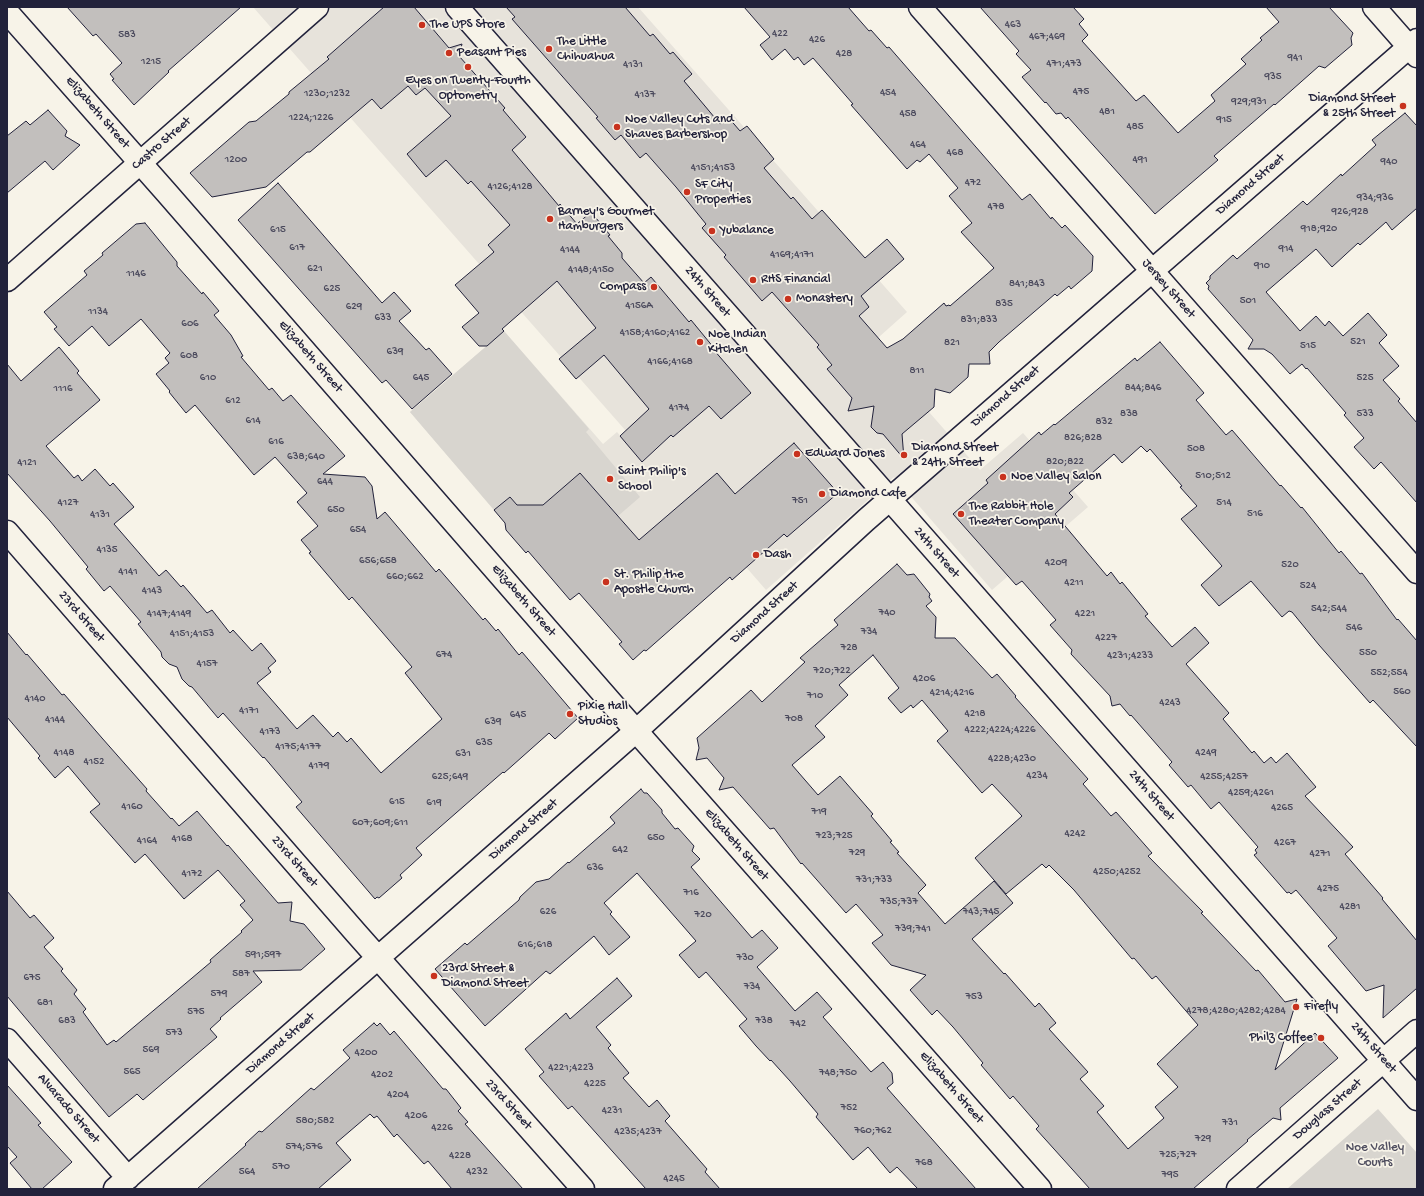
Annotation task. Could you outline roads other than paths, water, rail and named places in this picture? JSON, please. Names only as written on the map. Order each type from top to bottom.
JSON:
[{"type":"street","name":"Castro Street","points":[[7,280],[317,7]]},
{"type":"street","name":"24th Street","points":[[457,7],[1417,1099]]},
{"type":"street","name":"Jersey Street","points":[[920,7],[1417,572]]},
{"type":"street","points":[[1374,7],[1414,48]]},
{"type":"street","name":"Elizabeth Street","points":[[7,12],[1040,1189]]},
{"type":"street","name":"Diamond Street","points":[[122,1183],[636,730],[889,500],[1152,271],[1414,48]]},
{"type":"street","name":"23rd Street","points":[[7,532],[378,958],[583,1189]]},
{"type":"street","name":"Douglass Street","points":[[1238,1189],[1417,1031]]},
{"type":"street","name":"Alvarado Street","points":[[7,1040],[122,1183]]},
{"type":"place","name":"The UPS Store","points":[[422,25]]},
{"type":"place","name":"The Little Chihuahua","points":[[549,49]]},
{"type":"place","name":"Peasant Pies","points":[[449,53]]},
{"type":"place","name":"Eyes on Twenty-Fourth Optometry","points":[[468,67]]},
{"type":"place","name":"Diamond Street & 25th Street","points":[[1403,106]]},
{"type":"place","name":"Noe Valley Cuts and Shaves Barbershop","points":[[617,127]]},
{"type":"place","name":"SF City Properties","points":[[687,192]]},
{"type":"place","name":"Barney's Gourmet Hamburgers","points":[[550,219]]},
{"type":"place","name":"Yubalance","points":[[712,231]]},
{"type":"place","name":"RHS Financial","points":[[753,280]]},
{"type":"place","name":"Compass","points":[[654,287]]},
{"type":"place","name":"Monastery","points":[[788,299]]},
{"type":"place","name":"Noe Indian Kitchen","points":[[700,342]]},
{"type":"place","name":"Edward Jones","points":[[797,454]]},
{"type":"place","name":"Diamond Street & 24th Street","points":[[904,455]]},
{"type":"place","name":"Noe Valley Salon","points":[[1003,477]]},
{"type":"place","name":"Saint Philip's School","points":[[610,479]]},
{"type":"place","name":"Diamond Cafe","points":[[822,494]]},
{"type":"place","name":"The Rabbit Hole Theater Company","points":[[961,514]]},
{"type":"place","name":"Dash","points":[[756,555]]},
{"type":"place","name":"St. Philip the Apostle Church","points":[[606,582]]},
{"type":"place","name":"Pixie Hall Studios","points":[[570,714]]},
{"type":"place","name":"23rd Street & Diamond Street","points":[[434,976]]},
{"type":"place","name":"Firefly","points":[[1296,1007]]},
{"type":"place","name":"Philz Coffee","points":[[1321,1038]]},
{"type":"park label","name":"Noe Valley Courts","points":[[1375,1156]]}]
